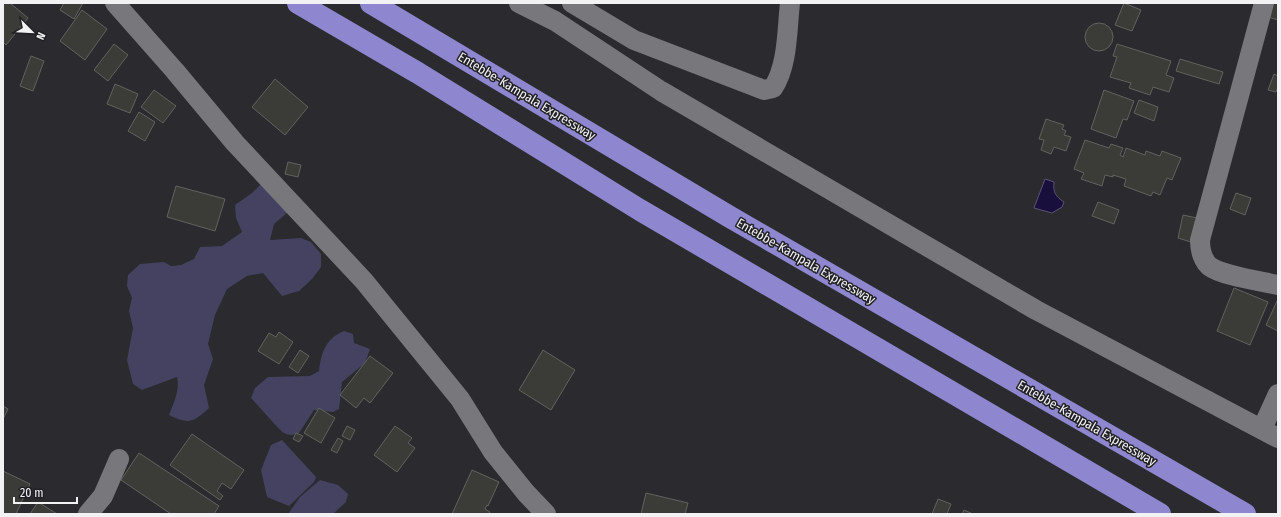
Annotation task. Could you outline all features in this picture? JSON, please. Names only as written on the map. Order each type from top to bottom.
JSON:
[{"type":"highway","points":[[298,3],[418,73],[640,210],[1160,514]]},
{"type":"highway","name":"Entebbe-Kampala Expressway","points":[[371,3],[730,217],[1245,514]]},
{"type":"street","points":[[115,3],[175,70],[235,143],[364,281],[460,399],[493,452],[526,493],[546,514]]},
{"type":"street","points":[[519,3],[553,12],[661,91],[1036,310],[1270,433],[1278,394]]},
{"type":"street","points":[[572,3],[634,40],[764,90],[773,88],[778,81],[783,66],[790,3]]},
{"type":"street","points":[[1264,3],[1200,240],[1200,251],[1208,265],[1219,271],[1278,284]]},
{"type":"street","points":[[88,514],[103,496],[119,459]]},
{"type":"shaded area","points":[[1045,179],[1054,182],[1055,194],[1064,202],[1062,207],[1052,213],[1034,208]]},
{"type":"shaded area","points":[[264,181],[295,206],[274,224],[270,240],[301,238],[311,242],[321,254],[321,267],[312,279],[299,291],[282,296],[263,273],[247,276],[227,289],[215,315],[208,344],[213,359],[204,385],[209,408],[195,419],[186,421],[176,418],[169,415],[175,401],[178,386],[177,377],[142,390],[133,384],[127,360],[133,328],[129,311],[132,298],[127,286],[128,275],[140,264],[164,262],[171,266],[181,265],[194,259],[200,247],[222,246],[242,232],[236,218],[235,205],[252,193]]},
{"type":"shaded area","points":[[344,331],[353,334],[354,343],[370,349],[365,363],[342,382],[339,409],[333,412],[314,410],[299,433],[288,435],[284,433],[251,398],[255,388],[268,377],[310,376],[319,371],[323,352],[329,342]]},
{"type":"shaded area","points":[[282,440],[316,477],[314,482],[289,506],[267,497],[261,470],[271,445]]},
{"type":"shaded area","points":[[320,480],[338,485],[348,494],[346,502],[333,514],[288,514],[300,497]]},
{"type":"building","points":[[3,3],[10,3],[28,18],[6,45],[3,42]]},
{"type":"building","points":[[64,3],[83,3],[74,19],[60,10]]},
{"type":"building","points":[[1124,3],[1141,10],[1132,31],[1115,25]]},
{"type":"building","points":[[1273,3],[1278,3],[1278,20],[1268,17]]},
{"type":"building","points":[[82,10],[107,29],[85,60],[60,41]]},
{"type":"building","points":[[1099,23],[1109,27],[1113,37],[1109,47],[1099,51],[1089,47],[1085,37],[1089,27]]},
{"type":"building","points":[[114,44],[128,55],[108,81],[94,70]]},
{"type":"building","points":[[1117,44],[1171,61],[1166,75],[1174,78],[1169,92],[1153,87],[1150,95],[1129,88],[1131,83],[1110,77],[1117,57],[1113,56]]},
{"type":"building","points":[[31,56],[44,61],[33,91],[20,86]]},
{"type":"building","points":[[1180,59],[1223,72],[1219,84],[1176,71]]},
{"type":"building","points":[[1274,74],[1278,76],[1278,87],[1276,92],[1268,90]]},
{"type":"building","points":[[275,79],[308,107],[285,135],[252,107]]},
{"type":"building","points":[[115,84],[138,94],[130,113],[107,104]]},
{"type":"building","points":[[154,90],[176,106],[163,123],[141,107]]},
{"type":"building","points":[[1104,90],[1134,101],[1127,120],[1123,119],[1116,138],[1091,129]]},
{"type":"building","points":[[1139,100],[1158,107],[1154,121],[1134,113]]},
{"type":"building","points":[[139,112],[155,122],[145,141],[128,131]]},
{"type":"building","points":[[1046,119],[1064,125],[1062,129],[1066,131],[1064,135],[1071,137],[1066,151],[1054,147],[1051,154],[1041,150],[1044,140],[1039,139]]},
{"type":"building","points":[[1085,140],[1109,148],[1111,144],[1123,148],[1120,155],[1123,157],[1126,148],[1145,155],[1146,151],[1160,156],[1162,151],[1181,158],[1172,180],[1167,178],[1160,195],[1153,192],[1151,196],[1124,186],[1126,179],[1113,175],[1113,177],[1105,175],[1102,186],[1081,179],[1084,173],[1074,169]]},
{"type":"building","points":[[288,162],[301,165],[298,177],[285,174]]},
{"type":"building","points":[[176,186],[225,199],[215,231],[167,217]]},
{"type":"building","points":[[1236,193],[1251,198],[1245,215],[1230,209]]},
{"type":"building","points":[[1098,202],[1119,210],[1114,224],[1092,216]]},
{"type":"building","points":[[1183,215],[1197,218],[1191,242],[1178,238]]},
{"type":"building","points":[[1234,288],[1268,302],[1250,345],[1217,331]]},
{"type":"building","points":[[1278,299],[1278,331],[1266,325]]},
{"type":"building","points":[[279,332],[293,342],[279,364],[258,351],[269,333],[276,337]]},
{"type":"building","points":[[300,350],[309,356],[298,373],[289,367]]},
{"type":"building","points":[[543,350],[575,370],[551,410],[519,390]]},
{"type":"building","points":[[370,356],[393,373],[370,403],[364,398],[356,408],[340,395]]},
{"type":"building","points":[[3,406],[8,409],[3,419]]},
{"type":"building","points":[[319,408],[335,418],[321,443],[304,433]]},
{"type":"building","points":[[347,426],[355,430],[350,440],[342,436]]},
{"type":"building","points":[[395,426],[412,438],[408,443],[415,448],[397,472],[374,455]]},
{"type":"building","points":[[296,433],[303,436],[299,442],[293,439]]},
{"type":"building","points":[[192,434],[244,470],[231,489],[222,483],[217,491],[223,496],[220,500],[170,465]]},
{"type":"building","points":[[338,438],[343,441],[337,453],[331,450]]},
{"type":"building","points":[[139,453],[219,506],[214,514],[171,514],[121,480]]},
{"type":"building","points":[[472,470],[499,482],[488,506],[487,505],[485,509],[490,512],[489,514],[452,514]]},
{"type":"building","points":[[3,471],[30,484],[16,514],[3,514]]},
{"type":"building","points":[[646,493],[688,503],[685,514],[641,514]]},
{"type":"building","points":[[938,499],[951,504],[947,514],[932,514]]},
{"type":"building","points":[[38,502],[57,514],[30,514]]},
{"type":"building","points":[[964,510],[973,514],[962,514]]}]
